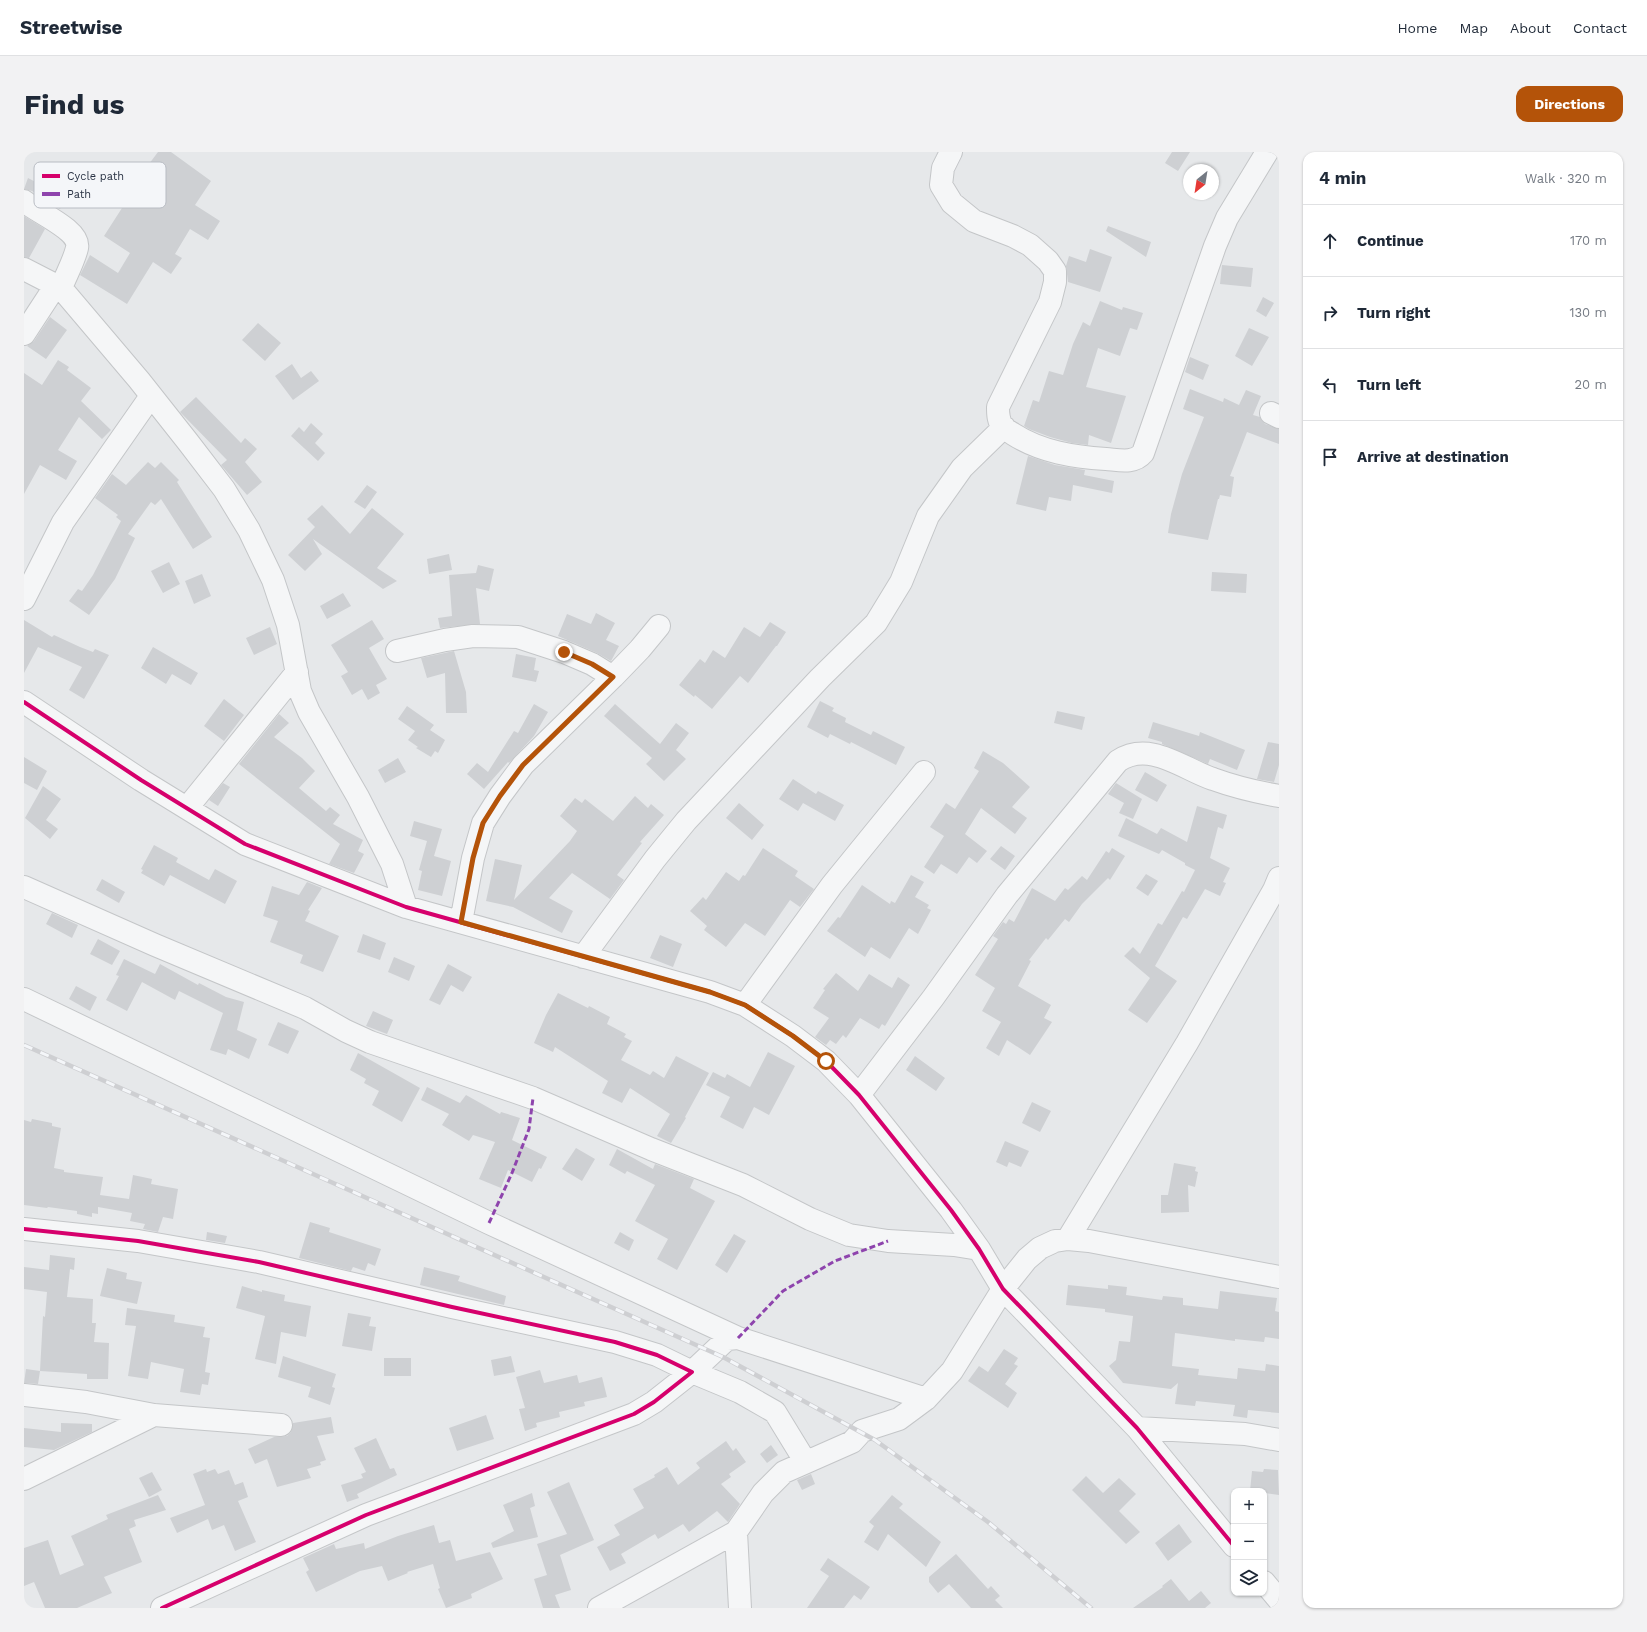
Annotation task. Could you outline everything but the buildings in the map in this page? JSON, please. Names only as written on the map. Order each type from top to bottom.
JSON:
[{"type":"street","points":[[951,152],[943,168],[942,185],[952,203],[974,221],[1013,236],[1030,245],[1048,261],[1055,271],[1055,282],[1050,302],[998,407],[998,418],[1004,427],[1025,441],[1045,450],[1068,455],[1131,461],[1139,458],[1143,453],[1215,246],[1227,218],[1267,152]]},
{"type":"street","points":[[24,201],[34,208]]},
{"type":"street","points":[[24,334],[59,287],[78,246],[76,238],[67,229],[35,208]]},
{"type":"street","points":[[24,269],[59,287],[151,396],[224,489],[250,530],[273,580],[288,625],[300,691],[309,712],[358,797],[392,864],[406,907]]},
{"type":"street","points":[[24,599],[63,522],[151,396]]},
{"type":"street","points":[[583,957],[655,859],[686,821],[820,678],[876,623],[901,582],[928,516],[962,468],[1004,427]]},
{"type":"street","points":[[461,922],[473,858],[483,823],[500,796],[523,765],[613,677],[640,649],[659,626]]},
{"type":"street","points":[[397,651],[445,640],[473,636],[518,638],[564,652],[592,664],[613,677]]},
{"type":"street","points":[[187,808],[297,672]]},
{"type":"street","points":[[24,702],[141,780],[245,844],[406,907],[710,992],[745,1005],[793,1036],[826,1061],[859,1095],[951,1210],[979,1249],[1003,1289],[1137,1428],[1231,1542]]},
{"type":"street","points":[[859,1095],[933,998],[1007,895],[1118,761],[1127,755],[1138,753],[1153,754],[1170,759],[1207,777],[1239,788],[1279,796]]},
{"type":"street","points":[[745,1005],[832,885],[924,772]]},
{"type":"street","points":[[1068,1239],[1187,1043],[1274,890],[1279,878]]},
{"type":"street","points":[[24,887],[155,945],[305,1008],[346,1031],[370,1042],[533,1098],[743,1185],[810,1219],[850,1235],[888,1241],[941,1244],[979,1249]]},
{"type":"street","points":[[24,999],[489,1223],[738,1338],[926,1399]]},
{"type":"street","points":[[24,1229],[138,1241],[259,1262],[452,1307],[615,1342],[657,1355],[692,1372],[740,1392],[775,1412],[805,1461]]},
{"type":"street","points":[[599,1608],[736,1532],[763,1493],[784,1472],[805,1461],[852,1442],[862,1431],[899,1418],[926,1399],[952,1371],[1003,1289],[1027,1259],[1040,1248],[1055,1240],[1068,1239],[1089,1241],[1279,1277]]},
{"type":"street","points":[[162,1608],[366,1516],[634,1414],[654,1402],[692,1372],[727,1339],[738,1338]]},
{"type":"street","points":[[24,1395],[86,1402],[154,1415],[282,1425]]},
{"type":"street","points":[[24,1479],[154,1415]]},
{"type":"street","points":[[1137,1428],[1245,1434],[1279,1440]]},
{"type":"street","points":[[736,1532],[740,1608]]},
{"type":"street","points":[[1267,1586],[1279,1600]]},
{"type":"railway","points":[[24,1045],[723,1357],[875,1440],[988,1522],[1091,1608]]},
{"type":"marked path","points":[[489,1223],[512,1173],[529,1129],[533,1098]]},
{"type":"marked path","points":[[738,1338],[783,1291],[835,1261],[888,1241]]},
{"type":"cycle path","points":[[24,702],[141,780],[245,844],[406,907],[710,992],[745,1005],[793,1036],[826,1061],[859,1095],[951,1210],[979,1249],[1003,1289],[1137,1428],[1231,1542]]},
{"type":"cycle path","points":[[24,1229],[138,1241],[259,1262],[452,1307],[615,1342],[657,1355],[692,1372],[654,1402],[634,1414],[366,1515],[162,1608]]},
{"type":"route","points":[[564,652],[592,664],[613,677],[523,765],[500,796],[483,823],[473,858],[461,922],[710,992],[745,1005],[793,1036],[826,1061]]}]
